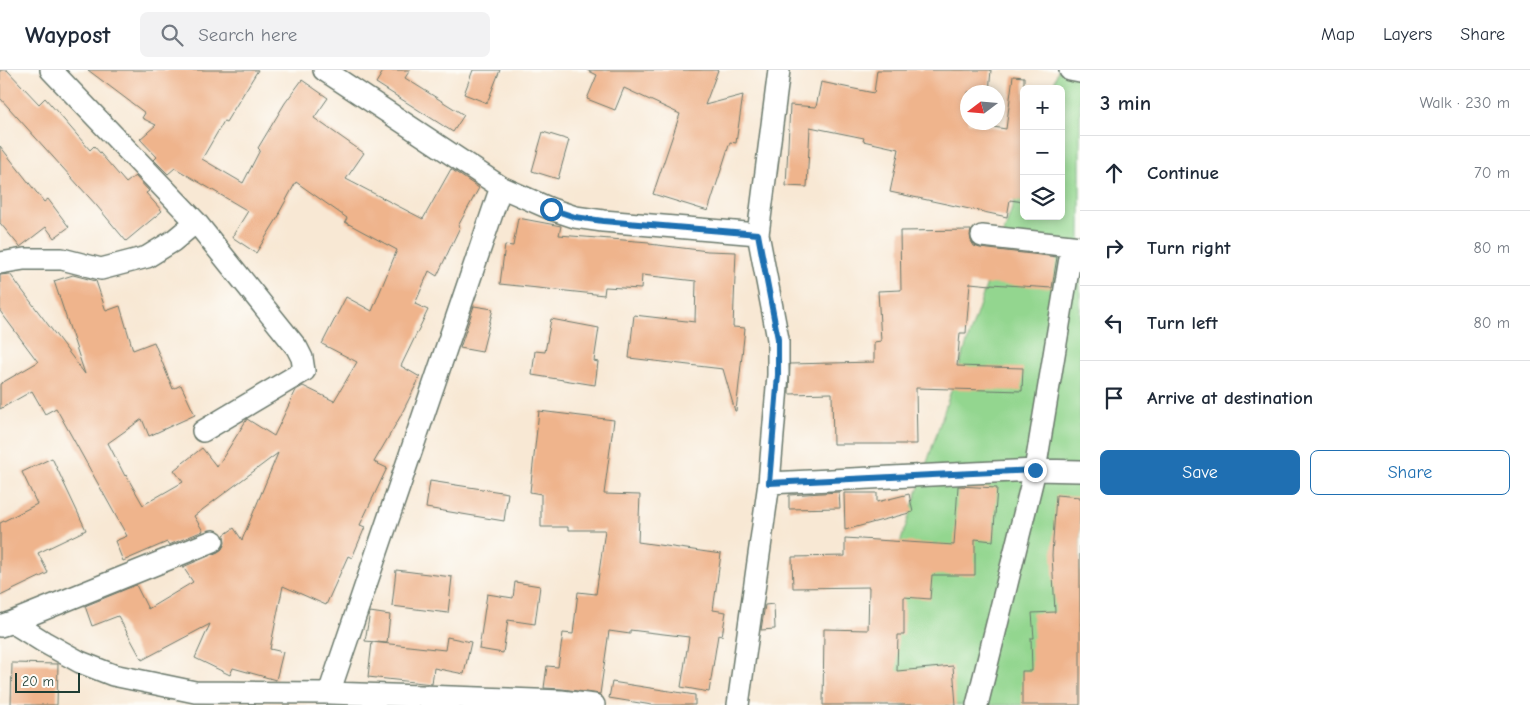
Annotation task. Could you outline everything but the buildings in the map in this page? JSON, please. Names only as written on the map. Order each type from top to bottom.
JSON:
[{"type":"street","points":[[51,70],[196,222],[297,348],[302,358],[304,371],[203,431]]},
{"type":"street","points":[[324,70],[501,186],[551,209],[575,217],[603,221],[758,234]]},
{"type":"street","points":[[738,705],[769,483],[778,375],[778,339],[758,234],[778,70]]},
{"type":"street","points":[[1070,70],[1080,72]]},
{"type":"street","points":[[329,693],[501,186]]},
{"type":"street","points":[[0,263],[24,259],[62,259],[101,269],[147,258],[173,241],[196,222]]},
{"type":"street","points":[[977,705],[1035,470],[1076,246],[982,236]]},
{"type":"street","points":[[769,483],[1035,470],[1080,471]]},
{"type":"street","points":[[6,624],[213,541]]},
{"type":"street","points":[[6,624],[80,662],[113,675],[195,698],[329,693],[450,701],[561,701],[594,705]]},
{"type":"green space","points":[[1058,70],[1080,70],[1080,705],[846,705],[1020,184],[1020,220],[1065,220],[1065,85],[1053,85]]},
{"type":"route","points":[[551,209],[575,217],[603,221],[758,234],[778,339],[778,375],[769,483],[1035,470]]}]
